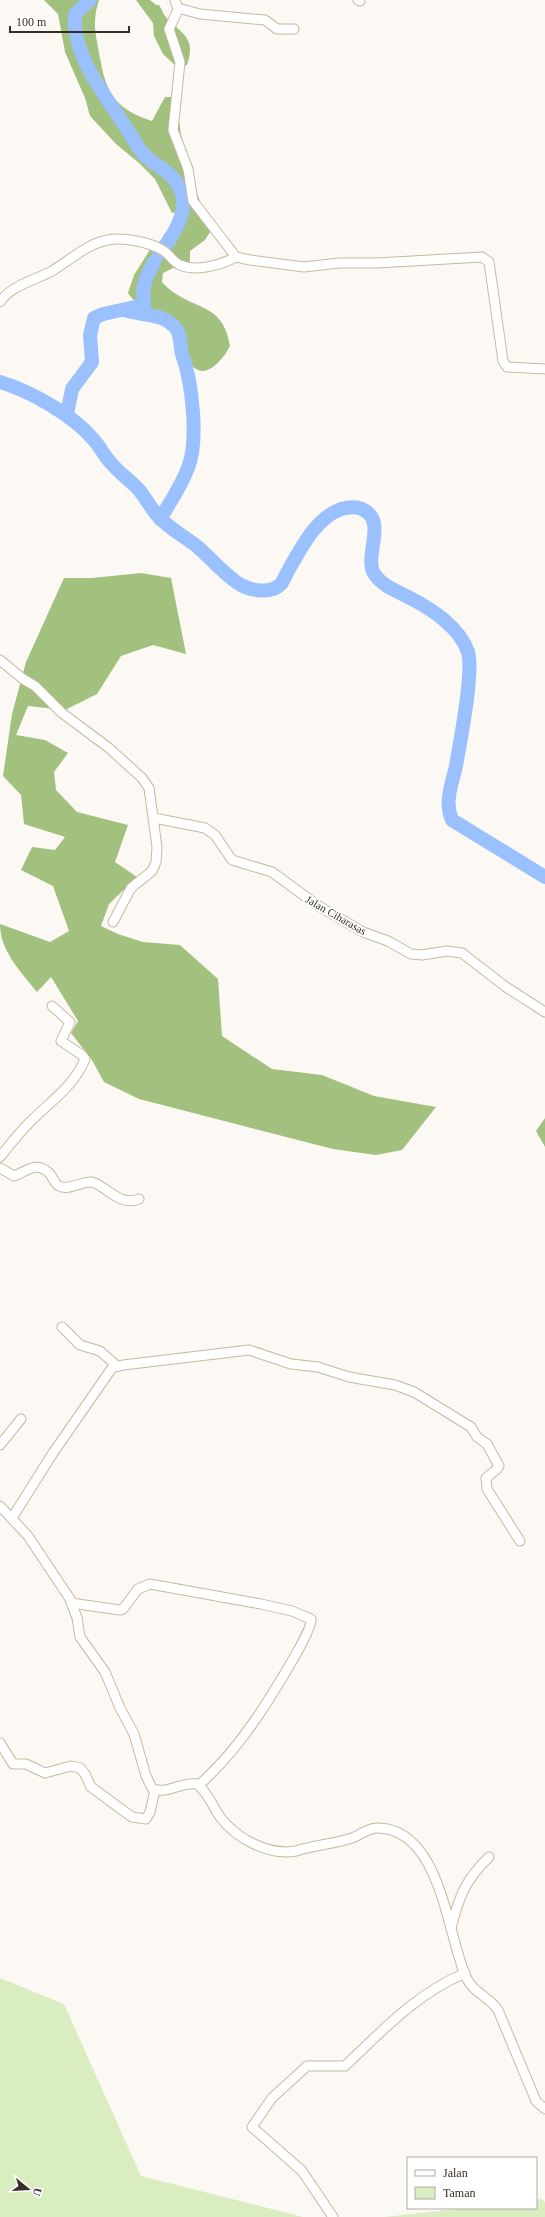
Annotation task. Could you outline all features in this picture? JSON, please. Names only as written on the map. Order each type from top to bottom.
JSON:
[{"type":"street","points":[[236,257],[193,201],[188,170],[173,130],[180,62],[169,29],[176,4],[200,14],[265,20],[277,29],[294,29]]},
{"type":"street","points":[[0,302],[15,289],[52,270],[72,256],[103,241],[125,240],[151,246],[164,251],[174,262],[183,266],[217,265],[236,257],[304,267],[339,263],[377,264],[482,257],[489,262],[503,361],[507,367],[545,369]]},
{"type":"street","points":[[0,660],[23,679],[35,686],[62,713],[109,748],[142,778],[149,788],[157,847],[154,867],[149,874],[131,888],[112,922]]},
{"type":"street","name":"Jalan Ciharasas","points":[[154,818],[206,828],[214,834],[232,860],[272,872],[317,905],[363,932],[388,941],[411,954],[422,955],[447,951],[462,953],[506,987],[545,1012]]},
{"type":"street","points":[[0,1158],[28,1123],[58,1097],[82,1066],[85,1059],[82,1055],[60,1041],[70,1022],[52,1006]]},
{"type":"street","points":[[0,1168],[14,1176],[30,1167],[35,1166],[48,1173],[52,1180],[59,1186],[65,1187],[92,1182],[124,1201],[139,1199]]},
{"type":"street","points":[[62,1327],[80,1345],[100,1351],[116,1366]]},
{"type":"street","points":[[12,1518],[108,1373],[116,1366],[249,1350],[291,1364],[318,1367],[348,1377],[395,1385],[414,1392],[471,1427],[477,1437],[487,1444],[499,1466],[486,1478],[487,1489],[520,1541]]},
{"type":"street","points":[[0,1446],[21,1419]]},
{"type":"street","points":[[0,1506],[28,1536],[72,1603],[77,1618],[80,1637],[105,1672],[120,1708],[134,1734],[148,1781],[155,1790]]},
{"type":"street","points":[[72,1603],[120,1610],[123,1609],[138,1589],[145,1584],[150,1584],[261,1604],[292,1611],[312,1619],[312,1623],[299,1647],[253,1723],[214,1771],[199,1785]]},
{"type":"street","points":[[0,1743],[14,1764],[26,1764],[45,1773],[71,1766],[80,1768],[85,1774],[91,1787],[132,1817],[142,1819],[149,1816],[155,1790]]},
{"type":"street","points":[[155,1790],[164,1790],[189,1783],[199,1785],[231,1830],[243,1838],[270,1850],[288,1853],[354,1837],[364,1831],[376,1828],[402,1835],[426,1859],[436,1877],[450,1930],[465,1973],[475,1990],[490,2000],[498,2010],[536,2101],[545,2109]]},
{"type":"street","points":[[450,1930],[463,1887],[474,1871],[489,1857]]},
{"type":"street","points":[[334,2217],[302,2171],[252,2127],[272,2098],[307,2066],[344,2066],[415,2001],[444,1982],[465,1973]]},
{"type":"green space","points":[[44,0],[99,0],[95,16],[95,26],[102,70],[110,92],[125,108],[152,121],[165,97],[175,97],[187,167],[204,211],[210,232],[205,240],[190,251],[190,261],[183,268],[173,268],[163,273],[162,282],[183,298],[213,313],[220,320],[226,331],[230,346],[219,362],[208,370],[202,371],[196,369],[190,362],[184,339],[178,326],[173,320],[162,312],[147,309],[133,299],[128,293],[134,275],[151,248],[158,256],[176,243],[176,233],[183,211],[172,213],[155,179],[139,163],[116,144],[90,116],[85,98],[65,52],[58,14]]},
{"type":"green space","points":[[136,0],[150,0],[156,5],[159,5],[165,16],[186,37],[190,48],[190,56],[187,65],[177,67],[163,54],[154,36],[153,23]]},
{"type":"green space","points":[[141,573],[171,578],[186,654],[153,645],[121,656],[97,694],[65,710],[28,706],[16,735],[45,740],[68,753],[54,772],[56,790],[77,812],[128,825],[115,862],[137,877],[109,904],[101,926],[118,934],[143,942],[180,945],[218,979],[222,1036],[272,1069],[322,1075],[374,1096],[436,1107],[402,1150],[376,1155],[333,1149],[139,1099],[104,1082],[92,1060],[71,1033],[78,1021],[51,977],[37,992],[12,961],[7,952],[1,934],[0,924],[50,942],[69,931],[53,886],[21,870],[32,847],[55,850],[65,837],[24,824],[21,795],[3,776],[12,714],[26,662],[64,578],[92,578]]},
{"type":"green space","points":[[545,1118],[545,1147],[536,1131]]},
{"type":"green space","points":[[0,1978],[64,2004],[141,2176],[303,2217],[0,2217]]},
{"type":"green space","points":[[541,2199],[545,2202],[545,2217],[385,2217],[455,2209],[537,2209],[537,2200]]},
{"type":"waterway","points":[[90,0],[75,14],[75,29],[78,43],[89,70],[141,151],[171,176],[179,186],[182,196],[183,206],[181,216],[172,236],[159,254]]},
{"type":"waterway","points":[[67,414],[72,389],[92,362],[90,335],[94,318],[103,314],[144,305],[143,289],[147,276],[154,262]]},
{"type":"waterway","points":[[124,310],[159,317],[172,324],[179,335],[181,351],[189,380],[194,427],[191,456],[188,468],[182,481],[160,519]]},
{"type":"waterway","points":[[0,382],[24,391],[50,405],[74,421],[95,442],[114,467],[139,490],[158,517],[199,548],[231,578],[245,587],[256,590],[267,590],[281,584],[310,534],[332,514],[341,509],[354,507],[362,509],[370,515],[374,522],[375,530],[371,559],[375,575],[387,586],[418,602],[444,620],[459,635],[468,652],[469,675],[466,708],[449,800],[452,820],[545,877]]}]
